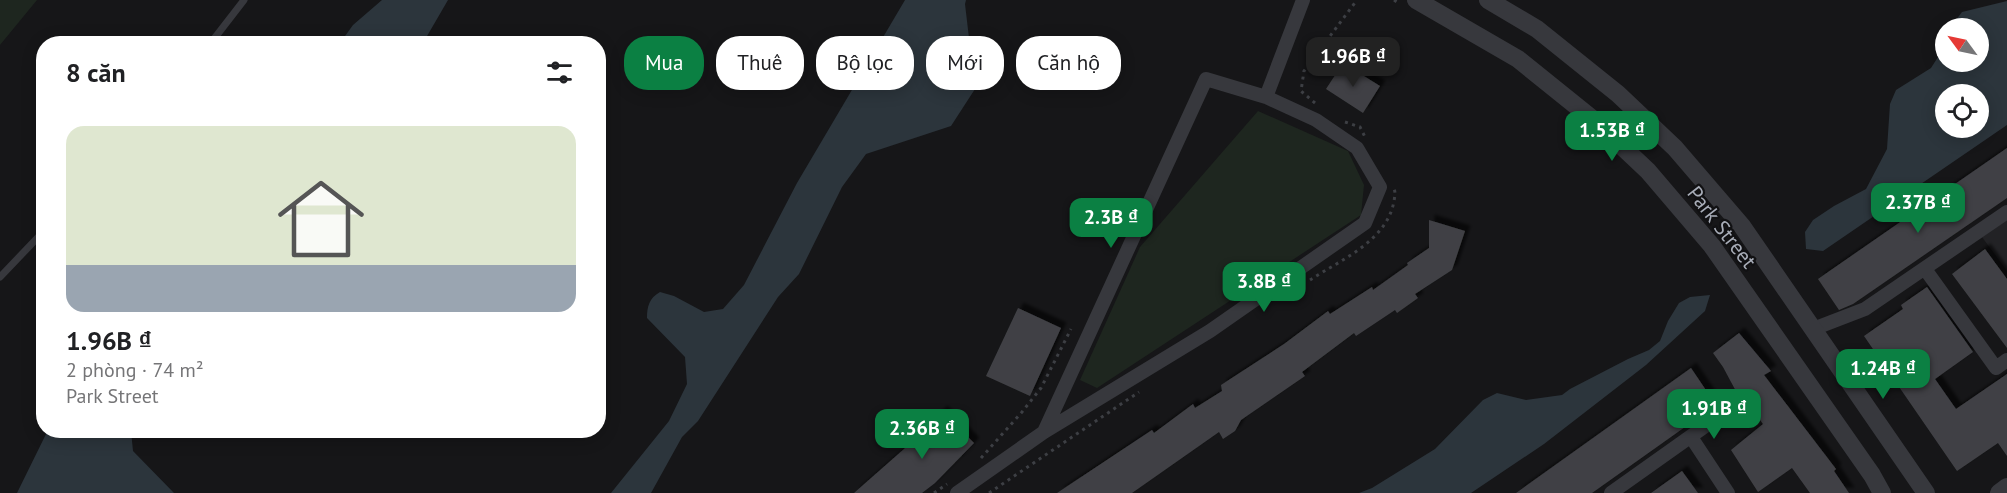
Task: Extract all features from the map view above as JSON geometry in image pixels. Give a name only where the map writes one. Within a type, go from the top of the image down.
[{"type":"street","points":[[1266,97],[1303,0]]},
{"type":"street","name":"Park Street","points":[[1488,0],[1537,29],[1618,94],[1675,147],[1742,226],[1926,493]]},
{"type":"street","name":"Park Street","points":[[1409,3],[1518,59],[1594,121],[1648,171],[1712,246],[1872,475],[1882,493]]},
{"type":"street","points":[[954,487],[1210,331],[1365,223],[1380,187],[1358,148],[1316,120],[1266,97],[1206,79],[1044,432]]},
{"type":"street","points":[[1620,145],[1645,119]]},
{"type":"street","points":[[1813,329],[1865,309],[2007,212]]},
{"type":"street","points":[[1925,268],[1996,368],[2007,360]]},
{"type":"street","points":[[1611,493],[1718,417]]},
{"type":"street","points":[[1691,437],[1728,493]]},
{"type":"street","points":[[1999,493],[2007,487]]},
{"type":"lane","points":[[216,36],[244,0]]},
{"type":"lane","points":[[0,277],[36,239]]},
{"type":"path","points":[[1322,110],[1301,91],[1304,70],[1357,0]]},
{"type":"path","points":[[1394,0],[1409,3]]},
{"type":"path","points":[[1339,120],[1359,127],[1370,145]]},
{"type":"path","points":[[1307,282],[1376,237],[1392,213],[1396,191],[1390,182]]},
{"type":"path","points":[[979,460],[1041,388],[1071,328]]},
{"type":"path","points":[[989,493],[1140,392]]},
{"type":"path","points":[[934,493],[954,487]]},
{"type":"shaded area","points":[[0,0],[37,0],[0,45]]},
{"type":"shaded area","points":[[382,0],[448,0],[427,36],[345,36],[353,25]]},
{"type":"shaded area","points":[[905,0],[966,0],[969,36],[926,36],[926,90],[974,90],[951,126],[866,154],[842,187],[799,274],[778,297],[698,421],[682,437],[651,493],[611,493],[669,421],[687,384],[685,357],[647,318],[651,300],[660,292],[674,296],[704,312],[723,309],[744,285],[797,183],[852,90],[914,90],[914,36],[884,36]]},
{"type":"shaded area","points":[[2007,1],[2007,125],[1989,137],[1989,84],[1935,84],[1935,138],[1988,138],[1823,251],[1806,249],[1805,232],[1813,220],[1866,189],[1887,149],[1890,104],[1896,90],[1931,68],[1935,62],[1935,72],[1989,72],[1989,18],[1958,18],[1962,12]]},
{"type":"shaded area","points":[[1258,111],[1348,151],[1364,185],[1361,215],[1097,388],[1080,380],[1140,247]]},
{"type":"shaded area","points":[[2007,220],[2007,271],[1982,237]]},
{"type":"shaded area","points":[[1710,295],[1705,311],[1646,365],[1544,444],[1471,493],[1359,493],[1372,488],[1435,449],[1483,400],[1497,393],[1526,400],[1562,395],[1649,350],[1660,341],[1679,303],[1690,297]]},
{"type":"shaded area","points":[[44,438],[132,438],[133,451],[174,493],[17,493]]},
{"type":"building","points":[[1343,63],[1380,86],[1363,113],[1326,89]]},
{"type":"building","points":[[2007,148],[2007,198],[1853,304],[1839,310],[1818,279]]},
{"type":"building","points":[[1429,220],[1465,231],[1452,270],[1415,294],[1418,298],[1397,313],[1395,310],[1356,336],[1354,333],[1302,372],[1305,376],[1241,420],[1235,431],[1223,439],[1219,432],[1132,493],[1057,493],[1152,430],[1154,433],[1193,404],[1195,408],[1222,391],[1221,385],[1284,344],[1328,311],[1330,314],[1372,287],[1373,290],[1408,265],[1407,263],[1429,248]]},
{"type":"building","points":[[1985,249],[2007,279],[2007,348],[1952,274]]},
{"type":"building","points":[[1927,287],[1973,352],[1935,379],[1956,409],[2007,374],[2007,456],[1998,443],[1957,471],[1864,336],[1903,309],[1901,305]]},
{"type":"building","points":[[1018,308],[1061,328],[1030,396],[986,376]]},
{"type":"building","points":[[1739,333],[1771,371],[1764,375],[1836,469],[1834,471],[1849,493],[1810,493],[1792,468],[1758,492],[1731,450],[1763,424],[1740,393],[1738,395],[1713,353]]},
{"type":"building","points":[[1691,368],[1716,405],[1592,493],[1516,493]]},
{"type":"building","points":[[942,411],[974,443],[935,483],[922,493],[854,493],[904,449]]},
{"type":"building","points":[[1682,471],[1698,493],[1651,493]]}]
